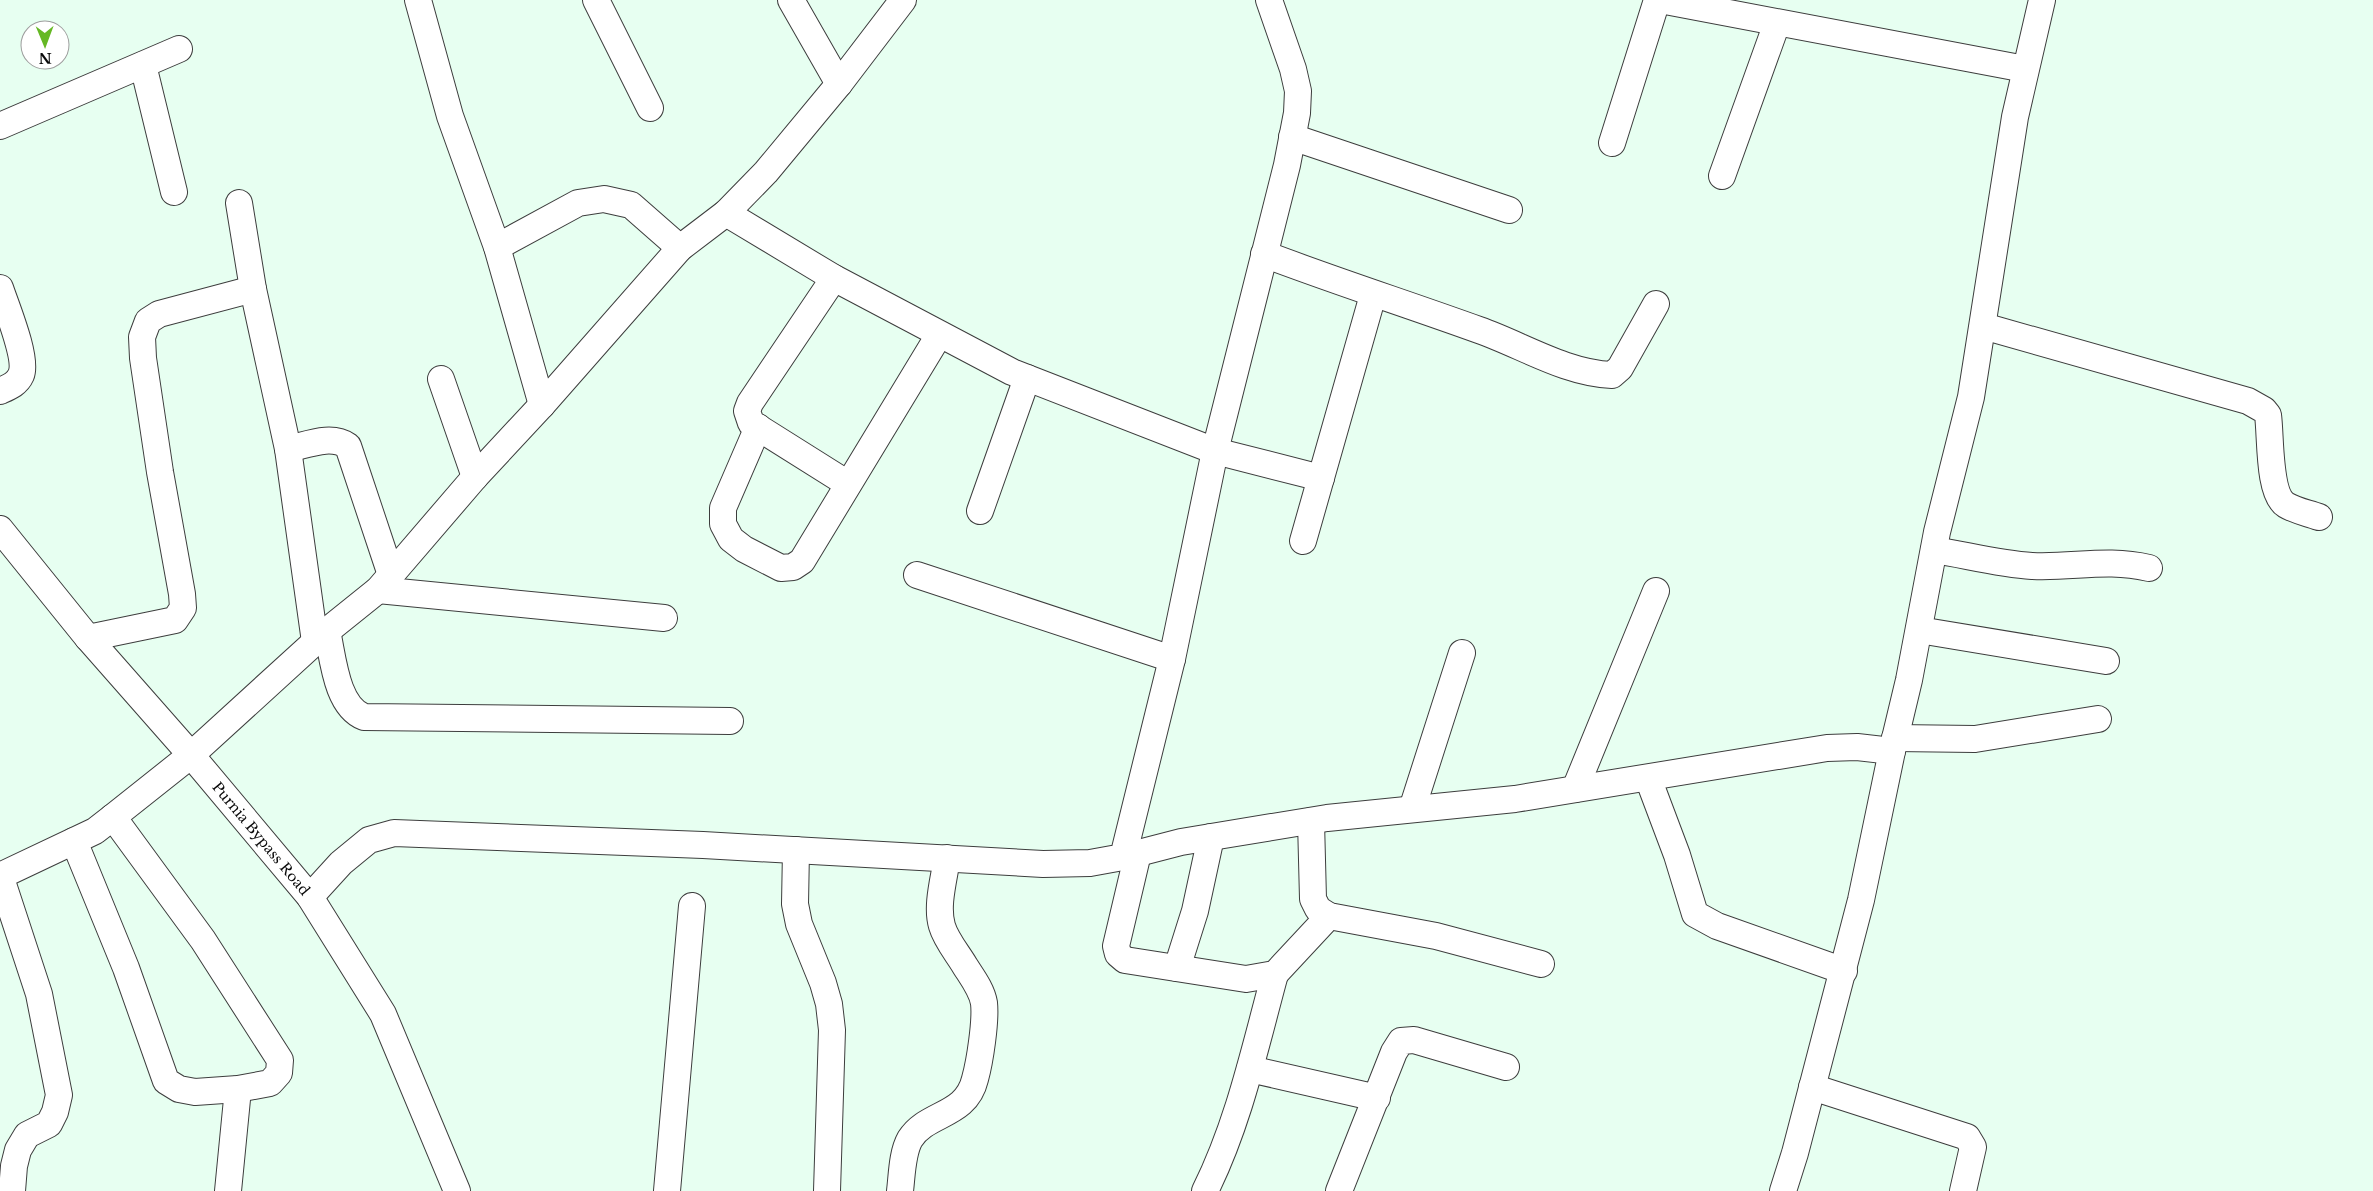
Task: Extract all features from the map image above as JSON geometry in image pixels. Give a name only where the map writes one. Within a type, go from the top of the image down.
[{"type":"street","points":[[418,0],[450,116],[497,247],[542,405]]},
{"type":"street","points":[[596,0],[650,108]]},
{"type":"street","points":[[791,0],[839,84]]},
{"type":"street","points":[[12,1191],[14,1166],[18,1150],[27,1135],[49,1124],[55,1112],[59,1095],[39,994],[0,876],[95,831],[192,755],[321,636],[384,583],[475,477],[542,405],[680,248],[726,213],[766,172],[839,84],[903,0]]},
{"type":"street","points":[[1269,0],[1293,69],[1298,91],[1297,113],[1264,254],[1214,450],[1130,855],[1116,946],[1118,954],[1125,960],[1246,979],[1275,974]]},
{"type":"street","points":[[1612,143],[1659,0],[1745,8],[1777,23],[2025,69]]},
{"type":"street","points":[[1783,1191],[1844,971],[1861,900],[1919,630],[1945,498],[1971,397],[2015,117],[2042,0]]},
{"type":"street","points":[[1722,176],[1777,23]]},
{"type":"street","points":[[0,126],[179,49]]},
{"type":"street","points":[[143,65],[174,192]]},
{"type":"street","points":[[1292,137],[1509,210]]},
{"type":"street","points":[[497,247],[578,203],[604,199],[632,205],[680,248]]},
{"type":"street","points":[[239,203],[253,289],[288,450],[321,636],[346,703],[354,713],[364,717],[730,721]]},
{"type":"street","points":[[726,213],[834,278],[939,335],[1028,378],[1214,450],[1321,478]]},
{"type":"street","points":[[1264,254],[1373,294],[1480,330],[1580,371],[1612,375],[1620,368],[1656,304]]},
{"type":"street","points":[[834,278],[750,403],[748,411],[751,423],[848,484]]},
{"type":"street","points":[[0,288],[22,358],[22,374],[14,385],[0,391]]},
{"type":"street","points":[[88,638],[175,620],[183,608],[143,358],[142,337],[148,320],[158,314],[253,289]]},
{"type":"street","points":[[1303,541],[1373,294]]},
{"type":"street","points":[[1983,326],[2182,382],[2258,406],[2268,415],[2274,478],[2280,498],[2285,504],[2319,517]]},
{"type":"street","points":[[758,427],[723,508],[723,524],[730,539],[744,549],[781,568],[793,568],[802,561],[939,335]]},
{"type":"street","points":[[980,511],[1028,378]]},
{"type":"street","points":[[440,379],[475,477]]},
{"type":"street","points":[[288,450],[329,440],[340,440],[348,446],[384,583]]},
{"type":"street","name":"Purnia Bypass Road","points":[[0,529],[88,638],[192,755],[310,897],[383,1014],[456,1191]]},
{"type":"street","points":[[1934,550],[2031,566],[2114,562],[2149,568]]},
{"type":"street","points":[[917,575],[1172,659]]},
{"type":"street","points":[[384,583],[664,618]]},
{"type":"street","points":[[1575,789],[1656,592]]},
{"type":"street","points":[[1919,630],[2106,661]]},
{"type":"street","points":[[1412,809],[1462,653]]},
{"type":"street","points":[[310,897],[341,863],[370,840],[394,833],[796,850],[1043,864],[1090,863],[1211,837],[1311,821],[1515,799],[1827,748],[1975,740],[2098,720]]},
{"type":"street","points":[[1648,778],[1677,855],[1695,914],[1716,926],[1844,971]]},
{"type":"street","points":[[74,841],[126,968],[166,1081],[179,1089],[195,1092],[238,1089],[270,1083],[279,1073],[280,1060],[203,940],[113,817]]},
{"type":"street","points":[[1311,821],[1313,899],[1318,909],[1328,916],[1436,936],[1541,964]]},
{"type":"street","points":[[1177,968],[1195,911],[1211,837]]},
{"type":"street","points":[[796,850],[795,904],[799,924],[823,983],[829,1004],[832,1030],[827,1191]]},
{"type":"street","points":[[900,1191],[910,1140],[918,1130],[957,1107],[969,1096],[975,1079],[981,1036],[984,1002],[977,984],[943,928],[940,907],[946,858]]},
{"type":"street","points":[[667,1191],[692,906]]},
{"type":"street","points":[[1205,1191],[1221,1160],[1250,1069],[1275,974],[1328,916]]},
{"type":"street","points":[[1339,1191],[1394,1052],[1401,1042],[1414,1040],[1506,1067]]},
{"type":"street","points":[[1250,1069],[1377,1098]]},
{"type":"street","points":[[1812,1087],[1967,1137],[1973,1147],[1963,1191]]},
{"type":"street","points":[[228,1191],[238,1089]]}]
